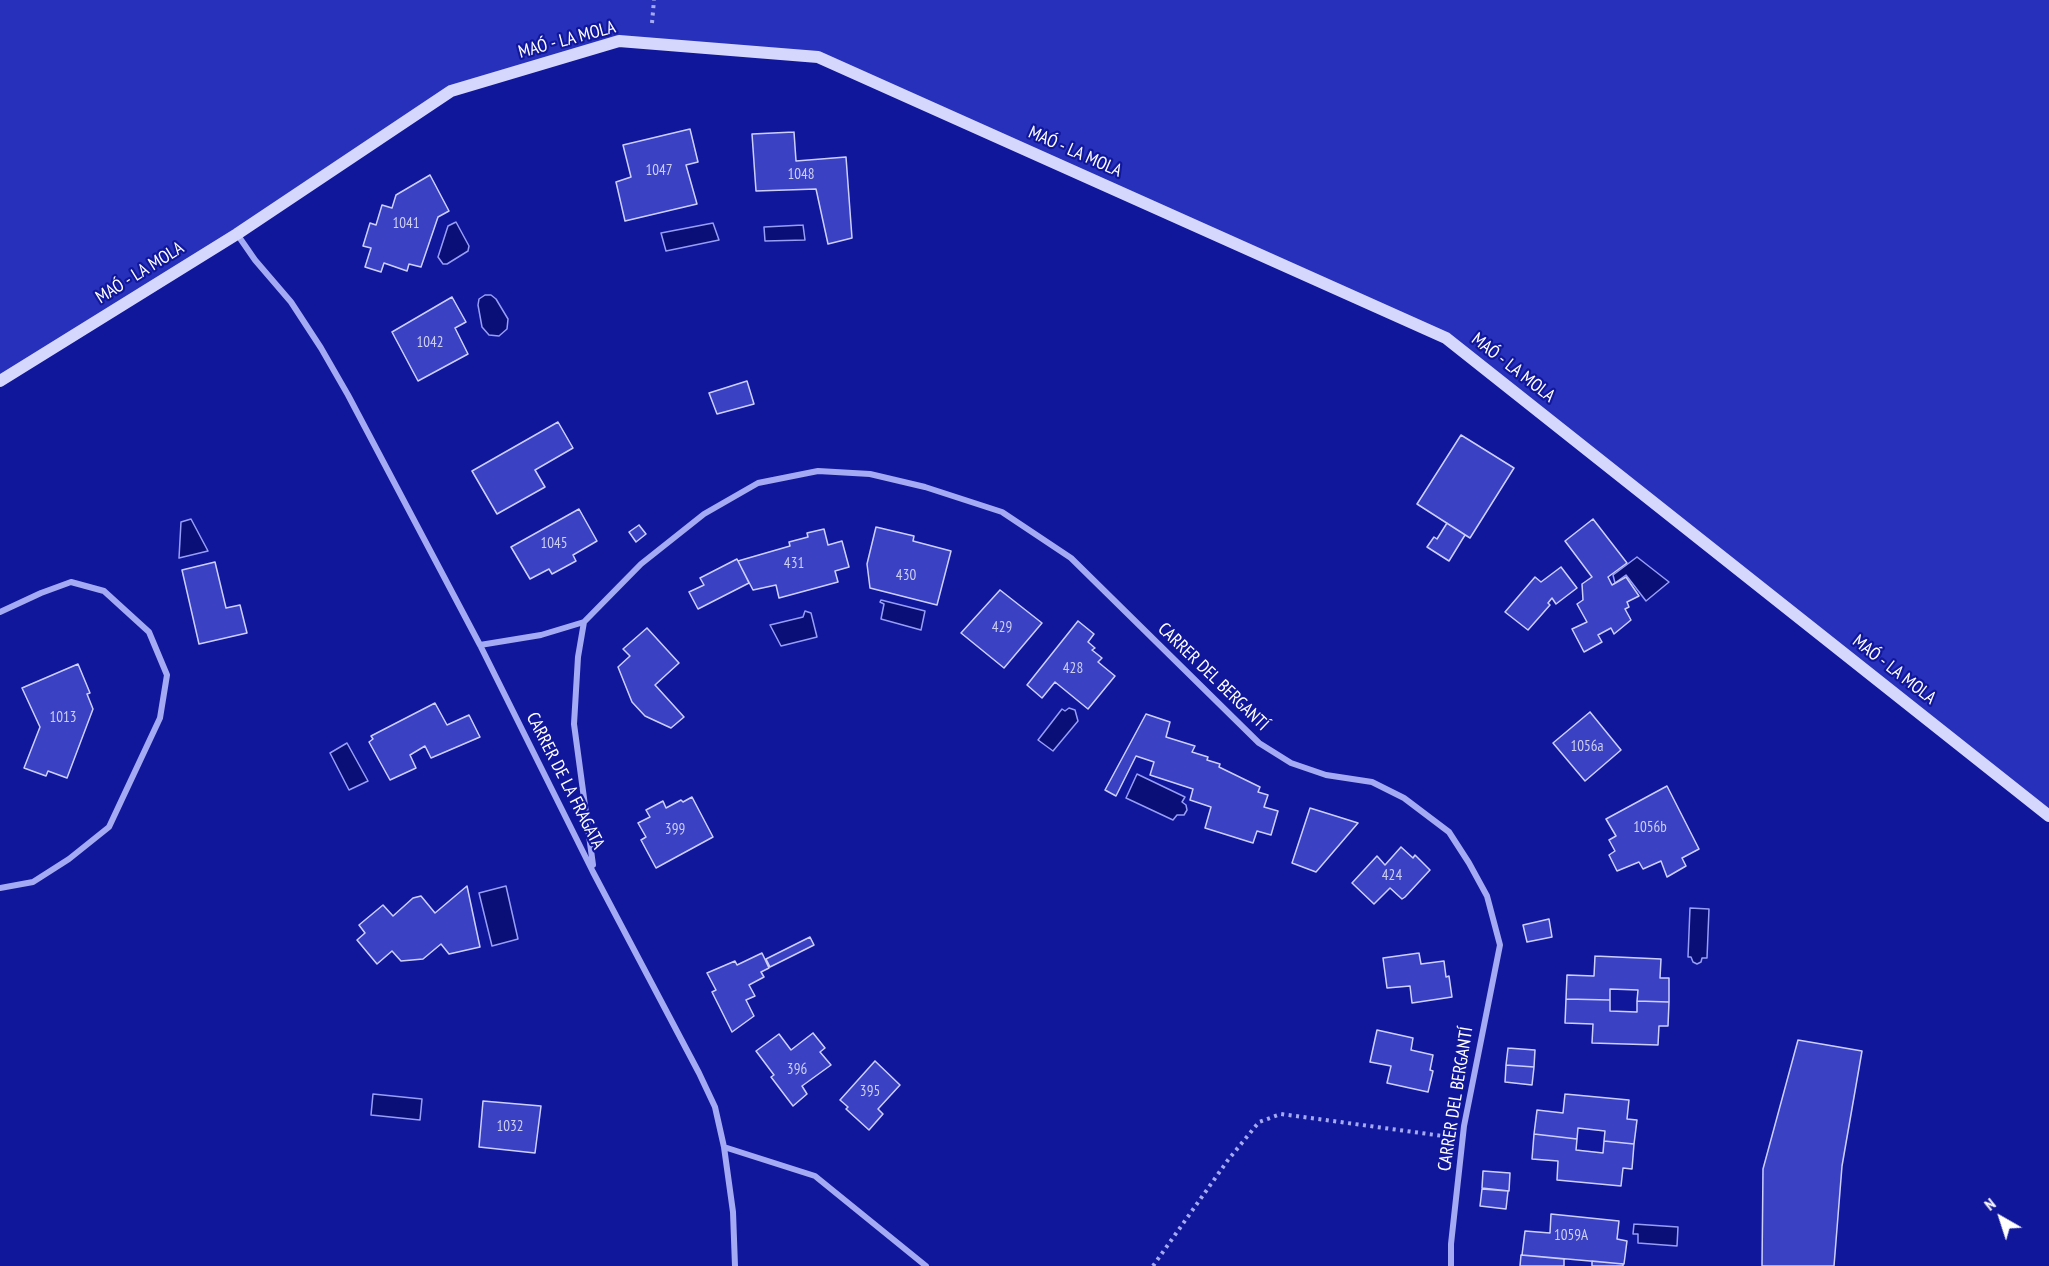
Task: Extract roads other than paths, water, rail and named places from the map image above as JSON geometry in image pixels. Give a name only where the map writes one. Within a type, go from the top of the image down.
[{"type":"street","name":"MAÓ - LA MOLA","points":[[0,381],[237,234],[451,91],[620,41],[818,57],[1446,338],[2049,816]]},
{"type":"street","name":"CARRER DE LA FRAGATA","points":[[237,234],[255,260],[291,302],[321,348],[480,645],[593,872],[715,1107],[724,1147],[733,1212],[735,1266]]},
{"type":"street","name":"CARRER DEL BERGANTÍ","points":[[480,645],[541,635],[584,622],[640,564],[704,514],[758,483],[818,471],[870,474],[925,487],[1002,512],[1071,558],[1259,743],[1291,763],[1326,775],[1372,782],[1404,798],[1449,832],[1469,863],[1487,896],[1500,945],[1463,1139],[1451,1244],[1451,1266]]},
{"type":"street","points":[[0,612],[40,593],[71,582],[104,591],[149,632],[167,675],[159,718],[108,827],[69,859],[33,882],[0,888]]},
{"type":"street","points":[[584,622],[578,657],[574,724],[593,872]]},
{"type":"street","points":[[724,1147],[815,1176],[926,1266]]}]
